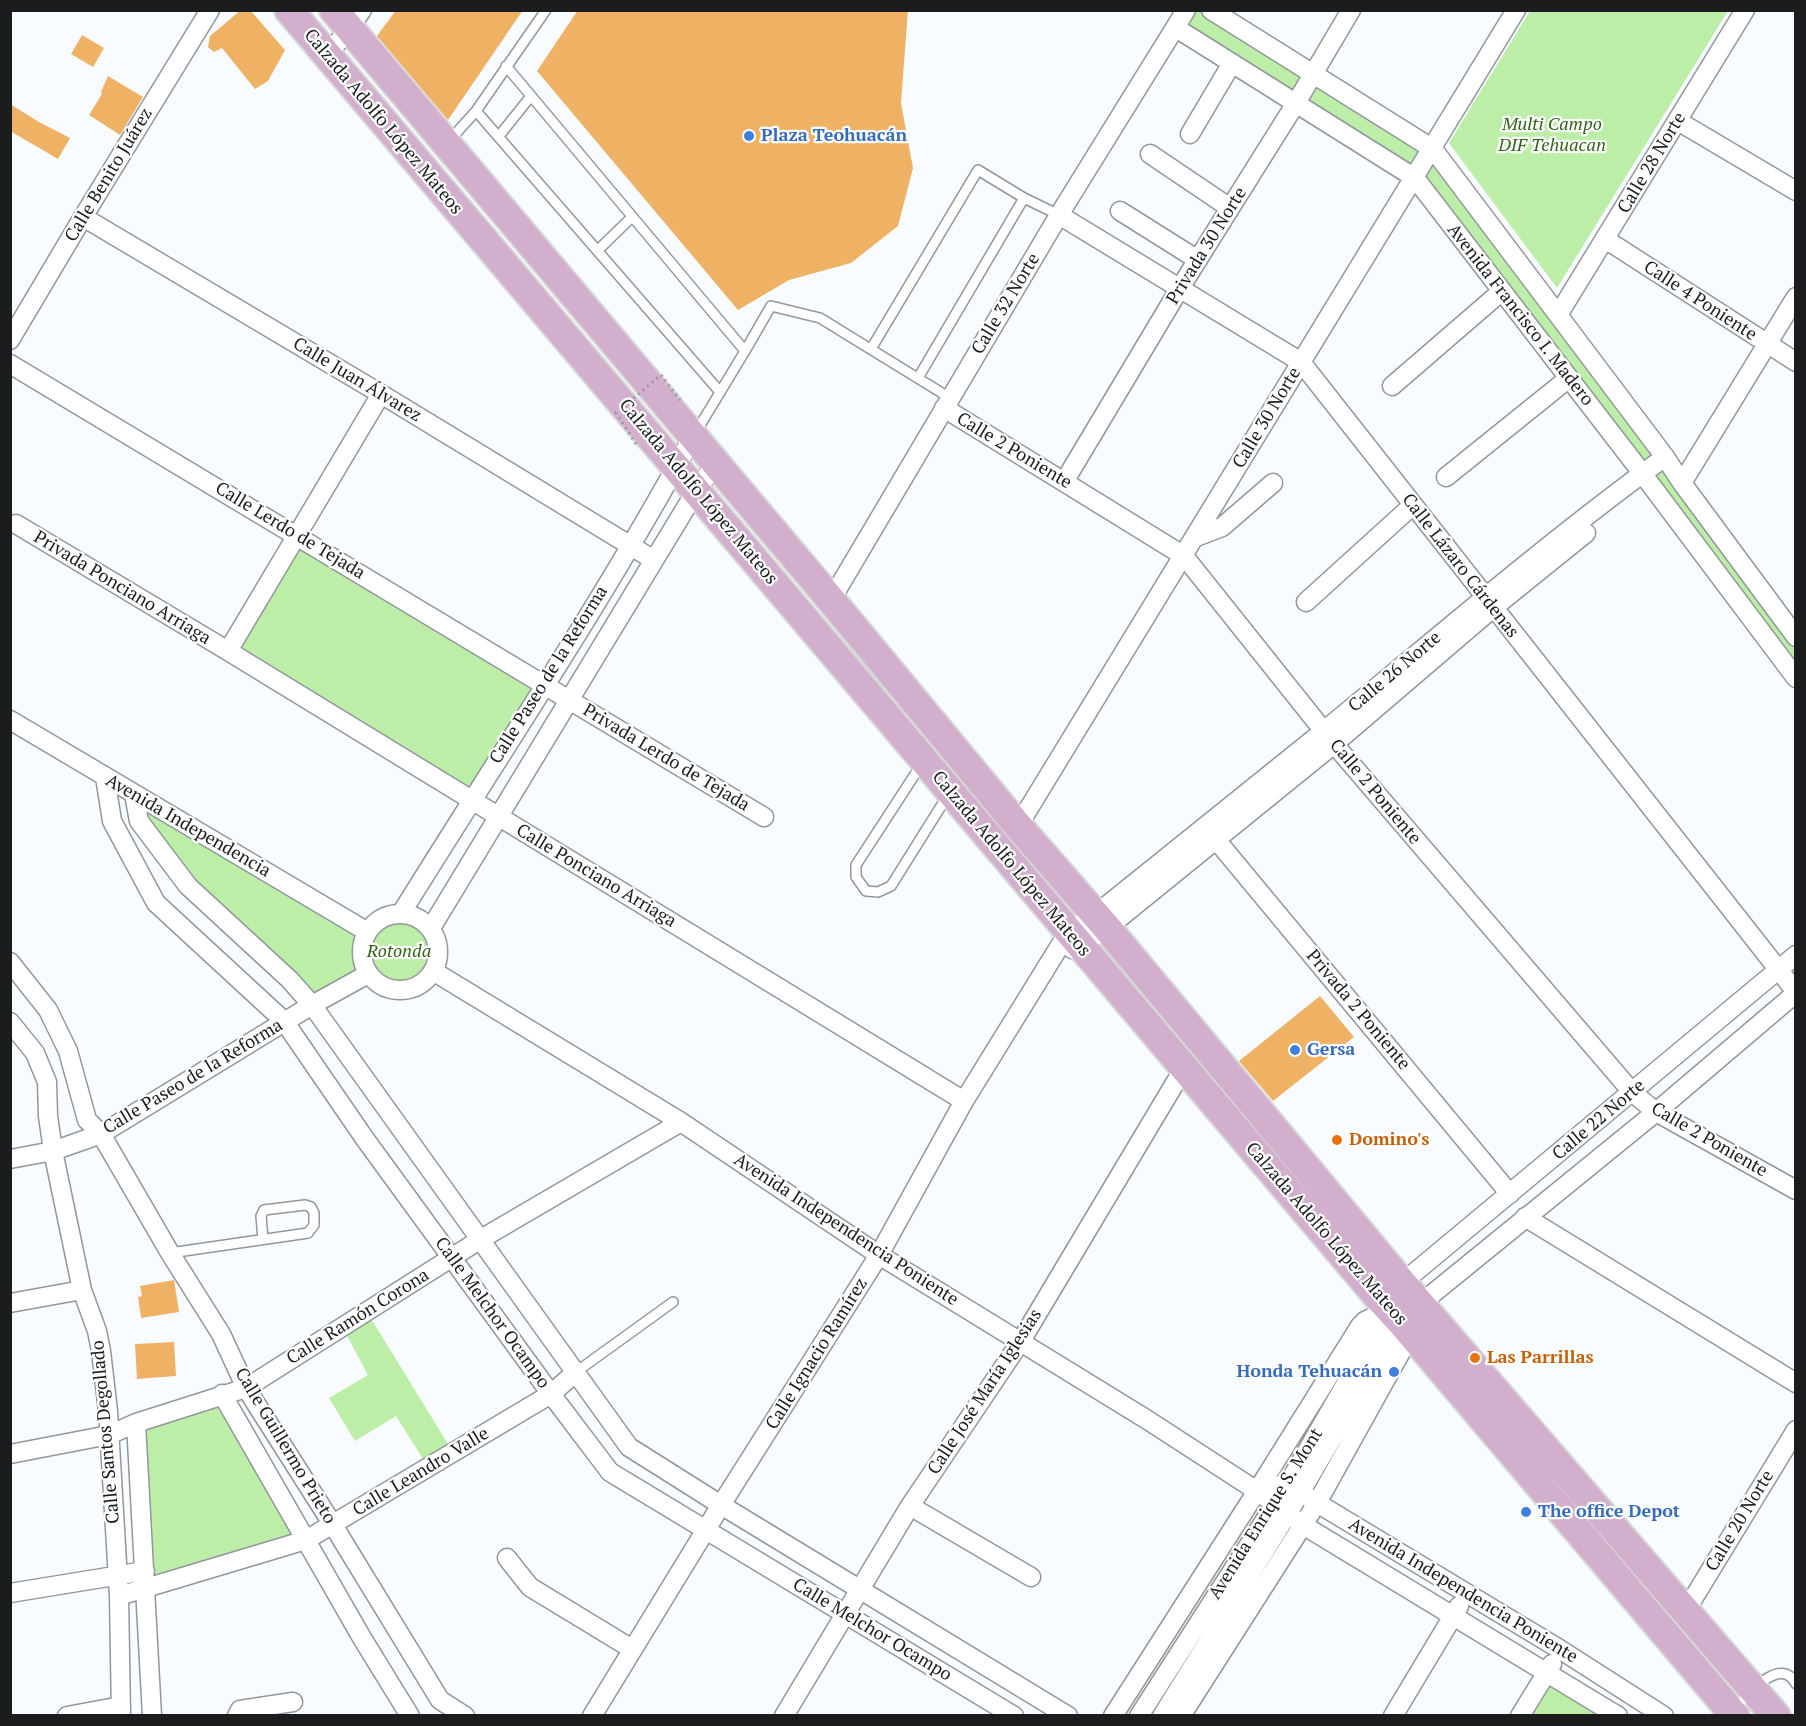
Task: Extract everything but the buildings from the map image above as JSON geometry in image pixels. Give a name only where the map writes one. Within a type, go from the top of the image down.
[{"type":"main road","name":"Calzada Adolfo López Mateos","points":[[289,10],[1184,1068],[1404,1310],[1685,1612],[1776,1716]]},
{"type":"main road","name":"Calzada Adolfo López Mateos","points":[[348,17],[446,144],[1101,922],[1404,1310],[1734,1714]]},
{"type":"street","name":"Calle Benito Juárez","points":[[10,340],[210,10]]},
{"type":"street","name":"Calle 32 Norte","points":[[831,600],[1059,215],[1186,10]]},
{"type":"street","name":"Avenida Francisco I. Madero","points":[[1211,10],[1432,149],[1668,461],[1796,637]]},
{"type":"street","name":"Privada 30 Norte","points":[[1064,482],[1351,10]]},
{"type":"street","name":"Calle 30 Norte","points":[[1018,826],[1516,10]]},
{"type":"street","name":"Calle 28 Norte","points":[[1558,315],[1745,10]]},
{"type":"street","points":[[327,55],[348,17]]},
{"type":"street","name":"Avenida Francisco I. Madero","points":[[1176,28],[1415,178],[1646,477],[1796,678]]},
{"type":"street","points":[[1190,134],[1232,63]]},
{"type":"street","points":[[1678,121],[1796,191]]},
{"type":"street","points":[[1150,154],[1230,208]]},
{"type":"street","points":[[1120,211],[1198,260]]},
{"type":"street","name":"Calle Lázaro Cárdenas","points":[[1059,215],[1301,362],[1796,992]]},
{"type":"street","name":"Calle Juan Álvarez","points":[[83,217],[654,560]]},
{"type":"street","name":"Calle 4 Poniente","points":[[1605,239],[1796,362]]},
{"type":"street","points":[[1392,386],[1502,291]]},
{"type":"street","points":[[1682,483],[1796,297]]},
{"type":"street","name":"Calle Lerdo de Tejada","points":[[10,364],[568,700]]},
{"type":"street","points":[[1446,477],[1569,378]]},
{"type":"street","points":[[228,651],[381,394]]},
{"type":"street","name":"Calle 2 Poniente","points":[[947,403],[1064,482],[1184,556],[1329,738],[1632,1092],[1656,1112],[1796,1190]]},
{"type":"street","name":"Calle Paseo de la Reforma","points":[[402,912],[544,686],[693,436]]},
{"type":"street","name":"Calle 26 Norte","points":[[1075,938],[1101,922],[1329,738],[1489,603],[1668,461]]},
{"type":"street","name":"Calle Paseo de la Reforma","points":[[431,928],[696,490],[716,463]]},
{"type":"street","points":[[1196,537],[1222,527],[1273,483]]},
{"type":"street","points":[[1306,602],[1413,505]]},
{"type":"street","name":"Privada Ponciano Arriaga","points":[[16,524],[228,651]]},
{"type":"street","name":"Calle Ponciano Arriaga","points":[[228,651],[964,1101]]},
{"type":"street","name":"Privada Lerdo de Tejada","points":[[568,700],[764,817]]},
{"type":"street","name":"Avenida Independencia","points":[[10,720],[366,931]]},
{"type":"street","name":"Calle Melchor Ocampo","points":[[105,777],[112,821],[156,903],[284,1021],[365,1139],[610,1472],[1014,1716]]},
{"type":"street","name":"Calle Melchor Ocampo","points":[[134,794],[139,821],[188,886],[290,980],[312,1005],[629,1447],[1068,1716]]},
{"type":"street","name":"Privada 2 Poniente","points":[[1211,833],[1510,1194]]},
{"type":"street","points":[[402,912],[418,917],[431,928],[438,949],[433,971],[420,985],[402,991],[382,987],[368,974],[361,952],[366,931],[381,917],[402,912]]},
{"type":"street","name":"Calle Ignacio Ramírez","points":[[592,1716],[705,1529],[879,1256],[964,1101],[1053,957],[1075,938]]},
{"type":"street","name":"Calle 22 Norte","points":[[1404,1310],[1510,1194],[1796,955]]},
{"type":"street","points":[[10,962],[48,1010],[68,1051],[87,1120],[101,1134]]},
{"type":"street","name":"Avenida Independencia Poniente","points":[[433,971],[681,1122],[879,1256],[1021,1341],[1257,1491],[1303,1525],[1618,1716]]},
{"type":"street","name":"Calle Paseo de la Reforma","points":[[10,1159],[53,1151],[101,1134],[284,1021],[368,974]]},
{"type":"street","name":"Calle 22 Norte","points":[[1404,1310],[1656,1112],[1796,992]]},
{"type":"street","name":"Calle Santos Degollado","points":[[10,1022],[35,1053],[47,1082],[48,1116],[53,1151],[82,1290],[99,1341],[105,1382],[119,1596],[121,1711]]},
{"type":"street","name":"Calle José María Iglesias","points":[[784,1716],[910,1506],[1021,1341],[1184,1068]]},
{"type":"street","name":"Calle Ramón Corona","points":[[10,1454],[109,1435],[136,1423],[246,1388],[481,1239],[681,1122]]},
{"type":"street","name":"Calle Guillermo Prieto","points":[[101,1134],[170,1253],[221,1334],[246,1388],[440,1700],[465,1716]]},
{"type":"street","points":[[1525,1217],[1796,1383]]},
{"type":"street","points":[[10,1304],[82,1290]]},
{"type":"street","points":[[1113,1716],[1360,1326],[1365,1321],[1404,1310]]},
{"type":"street","points":[[1181,1716],[1317,1503],[1404,1310]]},
{"type":"street","name":"Avenida Enrique S. Mont","points":[[1162,1716],[1281,1509],[1404,1310]]},
{"type":"street","name":"Calle Leandro Valle","points":[[119,1596],[145,1580],[306,1540],[551,1394],[576,1372]]},
{"type":"street","name":"Calle Guillermo Prieto","points":[[222,1394],[362,1638],[410,1716]]},
{"type":"street","name":"Calle Santos Degollado","points":[[136,1423],[152,1716]]},
{"type":"street","name":"Calle 20 Norte","points":[[1685,1612],[1796,1430]]},
{"type":"street","points":[[1257,1491],[1294,1488]]},
{"type":"street","name":"Avenida Independencia Poniente","points":[[1294,1488],[1561,1650],[1664,1716]]},
{"type":"street","points":[[910,1506],[1031,1577]]},
{"type":"street","name":"Avenida Enrique S. Mont","points":[[1139,1716],[1281,1509]]},
{"type":"street","points":[[507,1558],[530,1587],[632,1649]]},
{"type":"street","points":[[10,1593],[117,1575],[145,1580]]},
{"type":"street","points":[[1393,1716],[1467,1594]]},
{"type":"street","points":[[1520,1716],[1561,1650]]},
{"type":"street","points":[[237,1716],[240,1710],[293,1702]]},
{"type":"street","points":[[67,1716],[121,1711]]},
{"type":"lane","points":[[446,144],[476,111],[546,10]]},
{"type":"lane","points":[[506,66],[744,351]]},
{"type":"lane","points":[[499,136],[531,96]]},
{"type":"lane","points":[[476,111],[720,392]]},
{"type":"lane","points":[[871,349],[978,170],[1024,198],[1059,215]]},
{"type":"lane","points":[[918,378],[1024,198]]},
{"type":"lane","points":[[598,250],[633,217]]},
{"type":"lane","points":[[693,436],[771,306],[820,318],[918,378],[947,403]]},
{"type":"lane","points":[[924,760],[856,865],[855,877],[866,891],[878,892],[891,886],[951,791]]},
{"type":"lane","points":[[170,1253],[308,1233],[314,1225],[314,1213],[311,1207],[304,1205],[264,1210],[261,1216],[263,1239]]},
{"type":"lane","points":[[576,1372],[673,1302]]},
{"type":"lane","points":[[1734,1714],[1753,1689],[1775,1673],[1784,1673],[1792,1677],[1796,1684]]},
{"type":"path","points":[[636,444],[616,413],[661,375],[680,400]]},
{"type":"green space","points":[[1186,11],[1212,11],[1433,149],[1795,640],[1795,674],[1415,178],[1176,28]]},
{"type":"green space","name":"Multi Campo DIF Tehuacan","points":[[1530,11],[1728,11],[1557,288],[1449,143]]},
{"type":"green space","points":[[298,536],[544,686],[472,799],[228,651]]},
{"type":"green space","points":[[140,802],[363,931],[359,956],[363,974],[311,1004],[160,846]]},
{"type":"green space","name":"Rotonda","points":[[395,915],[412,918],[423,924],[436,951],[424,978],[415,986],[408,988],[381,984],[371,975],[365,962],[363,947],[367,934],[379,922]]},
{"type":"green space","points":[[370,1317],[448,1444],[423,1459],[396,1416],[355,1441],[329,1398],[368,1375],[345,1332]]},
{"type":"green space","points":[[222,1394],[306,1540],[145,1588],[136,1423]]},
{"type":"green space","points":[[1547,1673],[1618,1716],[1520,1716]]},
{"type":"place","name":"Plaza Teohuacán","points":[[749,136]]},
{"type":"place","name":"Gersa","points":[[1295,1050]]},
{"type":"place","name":"Domino's","points":[[1337,1140]]},
{"type":"place","name":"Las Parrillas","points":[[1475,1358]]},
{"type":"place","name":"Honda Tehuacán","points":[[1394,1372]]},
{"type":"place","name":"The office Depot","points":[[1526,1512]]}]
